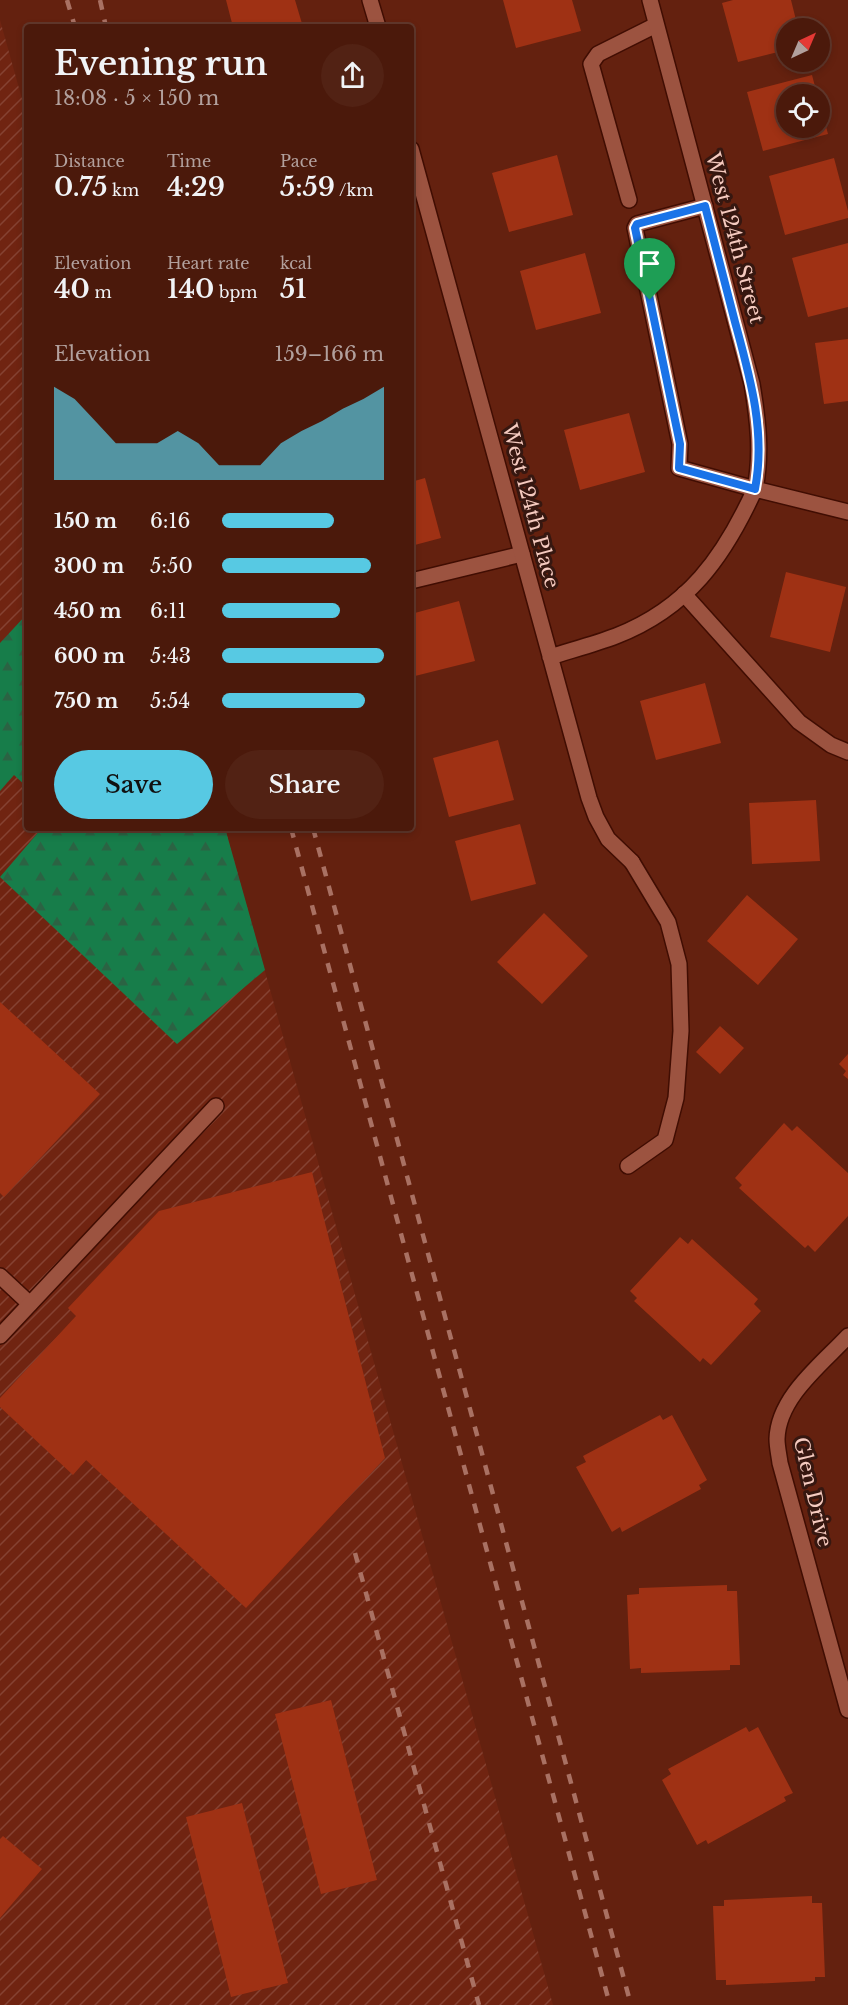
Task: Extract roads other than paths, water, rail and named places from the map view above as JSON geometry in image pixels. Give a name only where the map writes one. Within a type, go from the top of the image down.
[{"type":"street","points":[[370,0],[377,24]]},
{"type":"street","name":"West 124th Street","points":[[550,657],[616,636],[650,620],[677,601],[703,576],[728,544],[755,489],[760,465],[758,423],[752,384],[650,0]]},
{"type":"street","points":[[629,200],[591,64],[598,54],[656,25]]},
{"type":"street","name":"West 124th Place","points":[[414,160],[596,817],[608,839],[632,862],[668,922],[679,963],[681,1030],[676,1098],[665,1140],[628,1166]]},
{"type":"street","points":[[705,206],[637,224],[635,228],[680,444],[679,468],[848,512]]},
{"type":"street","points":[[414,581],[522,554]]},
{"type":"street","points":[[684,594],[799,722],[831,745],[848,752]]},
{"type":"street","points":[[0,1336],[216,1106]]},
{"type":"street","points":[[0,1276],[30,1304]]},
{"type":"street","name":"Glen Drive","points":[[848,1336],[786,1406],[779,1423],[777,1440],[780,1462],[848,1710]]},
{"type":"railway","points":[[67,0],[74,24]]},
{"type":"railway","points":[[100,0],[105,24]]},
{"type":"railway","points":[[292,831],[610,2005]]},
{"type":"railway","points":[[314,831],[631,2005]]},
{"type":"railway","points":[[355,1553],[479,2005]]}]
